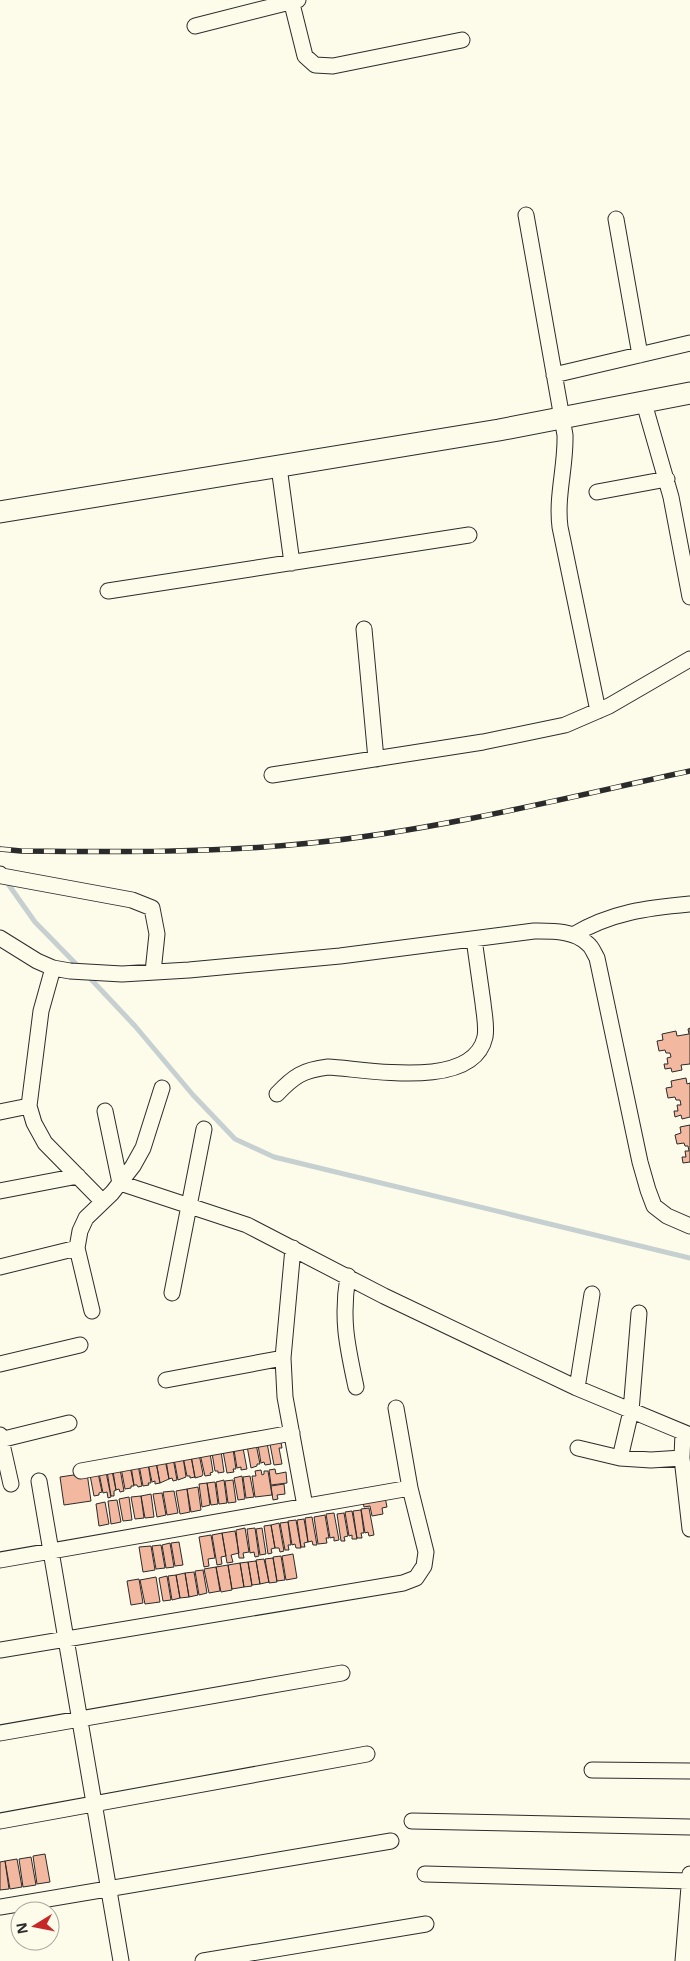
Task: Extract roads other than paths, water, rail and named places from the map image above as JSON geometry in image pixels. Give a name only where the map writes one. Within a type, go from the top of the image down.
[{"type":"street","points":[[195,26],[293,1],[305,56],[315,65],[333,66],[462,40]]},
{"type":"street","points":[[526,215],[562,418],[565,449],[559,498],[559,520],[598,712]]},
{"type":"street","points":[[616,219],[640,355]]},
{"type":"street","points":[[554,375],[690,343]]},
{"type":"street","points":[[0,512],[279,467],[562,418],[690,393]]},
{"type":"street","points":[[644,402],[667,479],[690,597]]},
{"type":"street","points":[[279,467],[292,562]]},
{"type":"street","points":[[597,492],[667,479]]},
{"type":"street","points":[[108,591],[469,535]]},
{"type":"street","points":[[364,629],[376,759]]},
{"type":"street","points":[[272,775],[376,759],[565,725],[598,712],[690,659]]},
{"type":"street","points":[[0,874],[2,876],[132,900],[152,908],[157,934],[153,972]]},
{"type":"street","points":[[573,935],[595,923],[628,912],[690,904]]},
{"type":"street","points":[[0,938],[36,961],[53,968],[70,971],[153,972],[340,956],[534,931],[573,935],[588,943],[597,958],[640,1162],[654,1206],[667,1216],[690,1226]]},
{"type":"street","points":[[277,1094],[296,1076],[314,1069],[328,1067],[413,1074],[431,1073],[462,1065],[472,1058],[482,1044],[486,1028],[474,939]]},
{"type":"street","points":[[53,968],[41,1010],[29,1106],[34,1123],[45,1143],[102,1201]]},
{"type":"street","points":[[92,1311],[77,1248],[80,1231],[86,1218],[102,1201],[112,1194],[133,1166],[142,1148],[162,1088]]},
{"type":"street","points":[[0,1112],[29,1106]]},
{"type":"street","points":[[106,1111],[120,1183]]},
{"type":"street","points":[[172,1293],[204,1129]]},
{"type":"street","points":[[0,1192],[78,1176]]},
{"type":"street","points":[[120,1183],[247,1225],[384,1296],[576,1388],[687,1434],[682,1458],[690,1529]]},
{"type":"street","points":[[0,1267],[77,1248]]},
{"type":"street","points":[[293,1248],[283,1358],[285,1397],[305,1506]]},
{"type":"street","points":[[348,1276],[344,1300],[345,1334],[356,1387]]},
{"type":"street","points":[[576,1388],[592,1294]]},
{"type":"street","points":[[620,1458],[630,1411],[639,1313]]},
{"type":"street","points":[[0,1364],[80,1346]]},
{"type":"street","points":[[166,1380],[283,1358]]},
{"type":"street","points":[[0,1650],[403,1584],[416,1578],[424,1566],[426,1552],[410,1488],[396,1408]]},
{"type":"street","points":[[11,1484],[0,1438],[69,1423]]},
{"type":"street","points":[[81,1471],[292,1433]]},
{"type":"street","points":[[578,1448],[620,1458],[651,1460],[682,1458]]},
{"type":"street","points":[[39,1481],[121,1961]]},
{"type":"street","points":[[0,1560],[410,1488]]},
{"type":"street","points":[[0,1732],[342,1673]]},
{"type":"street","points":[[0,1821],[367,1754]]},
{"type":"street","points":[[592,1770],[690,1772]]},
{"type":"street","points":[[412,1820],[690,1827]]},
{"type":"street","points":[[0,1907],[391,1840]]},
{"type":"street","points":[[425,1874],[689,1881]]},
{"type":"street","points":[[683,1961],[690,1874]]},
{"type":"street","points":[[203,1961],[426,1924]]},
{"type":"waterway","points":[[6,881],[35,922],[79,967]]},
{"type":"waterway","points":[[87,975],[135,1026],[193,1095],[235,1139],[274,1157],[690,1258]]},
{"type":"railway","points":[[0,849],[94,852],[166,851],[239,849],[311,843],[454,822],[690,771]]}]
